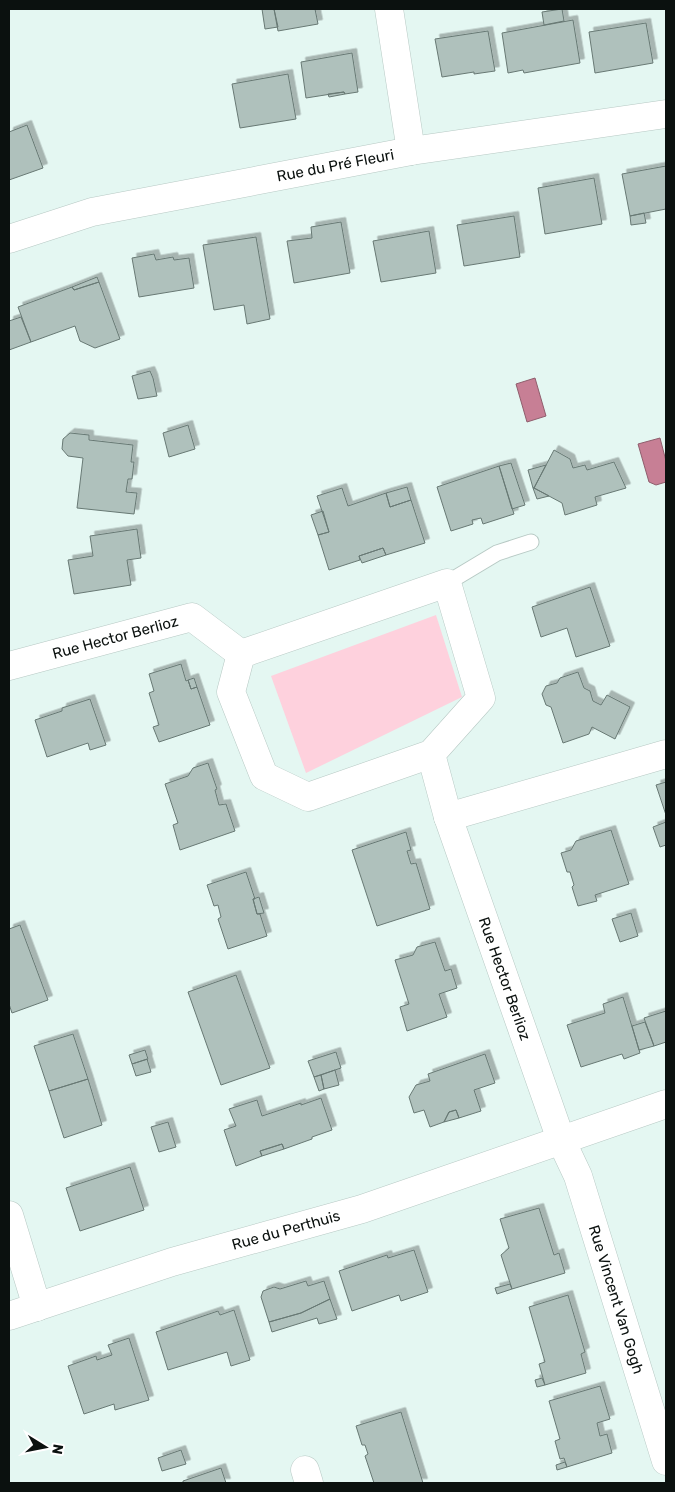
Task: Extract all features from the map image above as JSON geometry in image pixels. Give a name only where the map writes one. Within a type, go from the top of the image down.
[{"type":"street","points":[[389,9],[411,151]]},
{"type":"street","name":"Rue du Pré Fleuri","points":[[9,239],[92,212],[411,151],[666,114]]},
{"type":"street","points":[[448,583],[481,698],[431,754],[308,797],[264,776],[231,692],[241,654],[448,583]]},
{"type":"street","name":"Rue Hector Berlioz","points":[[9,666],[192,617],[241,654]]},
{"type":"street","name":"Rue Hector Berlioz","points":[[431,754],[448,817],[561,1140]]},
{"type":"street","points":[[448,817],[666,754]]},
{"type":"street","name":"Rue du Perthuis","points":[[9,1316],[172,1262],[362,1209],[666,1104]]},
{"type":"street","name":"Rue Vincent Van Gogh","points":[[561,1140],[578,1176],[666,1461]]},
{"type":"street","points":[[9,1214],[37,1307]]},
{"type":"lane","points":[[448,583],[497,553],[531,542]]},
{"type":"shaded area","points":[[535,378],[546,416],[527,422],[516,384]]},
{"type":"shaded area","points":[[660,438],[666,461],[666,482],[656,485],[649,482],[638,444]]},
{"type":"shaded area","points":[[436,615],[462,697],[306,773],[271,676]]},
{"type":"building","points":[[262,9],[274,9],[278,27],[265,29]]},
{"type":"building","points":[[274,9],[315,9],[318,24],[278,31]]},
{"type":"building","points":[[562,9],[564,21],[544,25],[542,12]]},
{"type":"building","points":[[573,20],[580,63],[524,73],[523,70],[508,73],[502,33]]},
{"type":"building","points":[[646,23],[653,63],[595,73],[589,32]]},
{"type":"building","points":[[488,31],[495,71],[442,77],[435,39]]},
{"type":"building","points":[[352,53],[358,92],[345,94],[344,92],[306,98],[301,62]]},
{"type":"building","points":[[288,74],[296,119],[240,128],[232,84]]},
{"type":"building","points":[[344,92],[345,94],[329,97],[328,94]]},
{"type":"building","points":[[27,125],[43,168],[9,180],[9,132]]},
{"type":"building","points":[[666,166],[666,209],[630,216],[622,174]]},
{"type":"building","points":[[594,178],[602,224],[545,234],[538,188]]},
{"type":"building","points":[[644,213],[646,223],[631,225],[630,216]]},
{"type":"building","points":[[514,216],[520,257],[464,266],[457,225]]},
{"type":"building","points":[[341,222],[350,273],[294,283],[287,241],[312,238],[311,227]]},
{"type":"building","points":[[429,231],[436,273],[381,282],[373,241]]},
{"type":"building","points":[[256,237],[270,319],[247,324],[244,305],[214,310],[203,245]]},
{"type":"building","points":[[154,254],[156,260],[173,257],[174,260],[189,258],[194,288],[139,297],[132,258]]},
{"type":"building","points":[[97,277],[99,282],[74,290],[72,287]]},
{"type":"building","points":[[99,282],[120,339],[95,348],[80,341],[75,326],[31,342],[18,307],[72,287],[74,290]]},
{"type":"building","points":[[21,317],[31,342],[9,350],[9,321]]},
{"type":"building","points":[[150,371],[157,396],[138,399],[132,376]]},
{"type":"building","points":[[188,425],[195,449],[169,457],[163,433]]},
{"type":"building","points":[[70,433],[89,435],[89,440],[133,445],[132,479],[128,479],[126,492],[137,493],[134,514],[77,508],[83,458],[68,456],[62,449],[63,439]]},
{"type":"building","points":[[554,450],[570,459],[573,468],[585,465],[587,470],[614,462],[626,488],[595,497],[597,505],[565,515],[562,503],[534,488]]},
{"type":"building","points":[[511,463],[525,505],[512,509],[499,466]]},
{"type":"building","points":[[546,465],[534,488],[533,488],[528,470]]},
{"type":"building","points":[[499,466],[514,514],[483,524],[481,518],[472,520],[473,524],[451,531],[437,487]]},
{"type":"building","points":[[407,487],[411,500],[390,507],[386,493]]},
{"type":"building","points":[[342,488],[348,506],[386,493],[390,507],[411,500],[425,543],[386,555],[383,548],[359,556],[360,560],[329,570],[318,535],[329,532],[317,496]]},
{"type":"building","points":[[534,488],[549,496],[537,499]]},
{"type":"building","points":[[323,511],[329,532],[318,535],[311,515]]},
{"type":"building","points":[[137,529],[141,558],[127,560],[131,585],[74,594],[68,560],[93,556],[90,536]]},
{"type":"building","points":[[383,548],[386,555],[362,563],[359,556]]},
{"type":"building","points":[[590,587],[610,646],[576,657],[567,628],[541,637],[532,607]]},
{"type":"building","points":[[181,664],[186,681],[188,680],[191,689],[197,687],[210,725],[159,742],[153,727],[159,725],[149,693],[154,691],[149,674]]},
{"type":"building","points":[[578,672],[584,688],[590,691],[593,701],[601,705],[607,695],[630,707],[615,739],[592,727],[589,734],[563,743],[551,707],[546,705],[542,694],[546,686],[557,683],[560,678]]},
{"type":"building","points":[[194,678],[197,687],[191,689],[188,680]]},
{"type":"building","points":[[90,699],[106,745],[90,750],[88,743],[47,757],[35,720],[62,711],[62,708]]},
{"type":"building","points":[[208,763],[217,789],[215,790],[219,805],[226,804],[235,831],[180,850],[173,825],[178,823],[165,784],[188,776],[193,768]]},
{"type":"building","points":[[666,782],[666,815],[656,785]]},
{"type":"building","points":[[666,822],[666,845],[660,847],[653,827]]},
{"type":"building","points":[[611,830],[629,884],[595,895],[597,901],[578,906],[570,872],[567,872],[561,853],[571,850],[576,841]]},
{"type":"building","points":[[406,832],[411,850],[407,851],[411,864],[416,863],[430,909],[377,926],[352,850]]},
{"type":"building","points":[[246,872],[255,899],[253,899],[257,914],[260,914],[267,936],[228,949],[218,919],[221,917],[218,905],[214,906],[207,885]]},
{"type":"building","points":[[259,897],[264,913],[257,914],[253,899]]},
{"type":"building","points":[[631,913],[638,936],[620,942],[612,919]]},
{"type":"building","points":[[20,925],[48,1000],[12,1013],[9,1004],[9,929]]},
{"type":"building","points":[[435,942],[445,971],[451,969],[457,988],[439,994],[447,1017],[407,1031],[400,1007],[409,1004],[395,960],[413,955],[417,947]]},
{"type":"building","points":[[236,975],[270,1068],[221,1085],[188,992]]},
{"type":"building","points":[[623,997],[640,1053],[624,1059],[622,1054],[581,1067],[567,1025],[605,1013],[603,1004]]},
{"type":"building","points":[[666,1011],[666,1042],[654,1046],[644,1018]]},
{"type":"building","points":[[645,1022],[654,1046],[639,1050],[632,1026]]},
{"type":"building","points":[[73,1034],[88,1079],[49,1091],[34,1046]]},
{"type":"building","points":[[145,1050],[148,1059],[132,1064],[129,1055]]},
{"type":"building","points":[[336,1052],[341,1068],[314,1077],[308,1061]]},
{"type":"building","points":[[485,1054],[495,1083],[474,1090],[481,1111],[459,1118],[456,1110],[449,1112],[444,1122],[430,1127],[424,1110],[414,1113],[409,1097],[416,1085],[430,1081],[428,1074]]},
{"type":"building","points":[[147,1059],[151,1072],[136,1076],[132,1064]]},
{"type":"building","points":[[335,1070],[339,1085],[324,1089],[321,1075]]},
{"type":"building","points":[[321,1075],[324,1089],[319,1091],[314,1077]]},
{"type":"building","points":[[88,1079],[102,1125],[64,1138],[49,1091]]},
{"type":"building","points":[[321,1098],[332,1130],[284,1149],[282,1144],[260,1151],[262,1156],[236,1166],[224,1130],[236,1126],[229,1109],[257,1100],[262,1116]]},
{"type":"building","points":[[456,1110],[459,1118],[444,1122],[449,1112]]},
{"type":"building","points":[[168,1122],[176,1147],[159,1152],[151,1127]]},
{"type":"building","points":[[282,1144],[284,1149],[262,1156],[260,1151]]},
{"type":"building","points":[[130,1167],[144,1210],[80,1231],[66,1188]]},
{"type":"building","points":[[539,1208],[554,1255],[559,1253],[565,1273],[512,1289],[501,1255],[509,1248],[500,1219]]},
{"type":"building","points":[[414,1250],[428,1292],[401,1301],[399,1295],[352,1311],[339,1271],[387,1255],[388,1258]]},
{"type":"building","points":[[306,1281],[308,1286],[324,1281],[330,1299],[301,1313],[269,1322],[261,1297],[263,1291],[274,1287],[280,1289]]},
{"type":"building","points":[[510,1284],[512,1289],[497,1294],[495,1288]]},
{"type":"building","points":[[568,1295],[585,1352],[581,1354],[586,1373],[545,1385],[539,1364],[545,1362],[529,1307]]},
{"type":"building","points":[[330,1299],[337,1319],[319,1324],[317,1318],[272,1332],[269,1322],[301,1313]]},
{"type":"building","points":[[234,1310],[250,1360],[231,1366],[227,1352],[168,1370],[156,1332],[218,1311],[220,1315]]},
{"type":"building","points":[[129,1338],[149,1400],[115,1410],[114,1404],[84,1414],[68,1366],[96,1356],[97,1360],[112,1355],[108,1345]]},
{"type":"building","points":[[542,1378],[545,1385],[537,1387],[535,1380]]},
{"type":"building","points":[[600,1386],[610,1419],[597,1423],[600,1436],[607,1434],[612,1453],[567,1467],[564,1458],[560,1459],[555,1441],[560,1439],[549,1401]]},
{"type":"building","points":[[401,1412],[423,1483],[374,1483],[365,1456],[368,1454],[365,1445],[362,1445],[356,1426]]},
{"type":"building","points":[[181,1450],[186,1464],[162,1471],[158,1458]]},
{"type":"building","points":[[565,1462],[567,1467],[557,1470],[556,1465]]},
{"type":"building","points":[[221,1468],[226,1483],[183,1483],[183,1481]]}]
